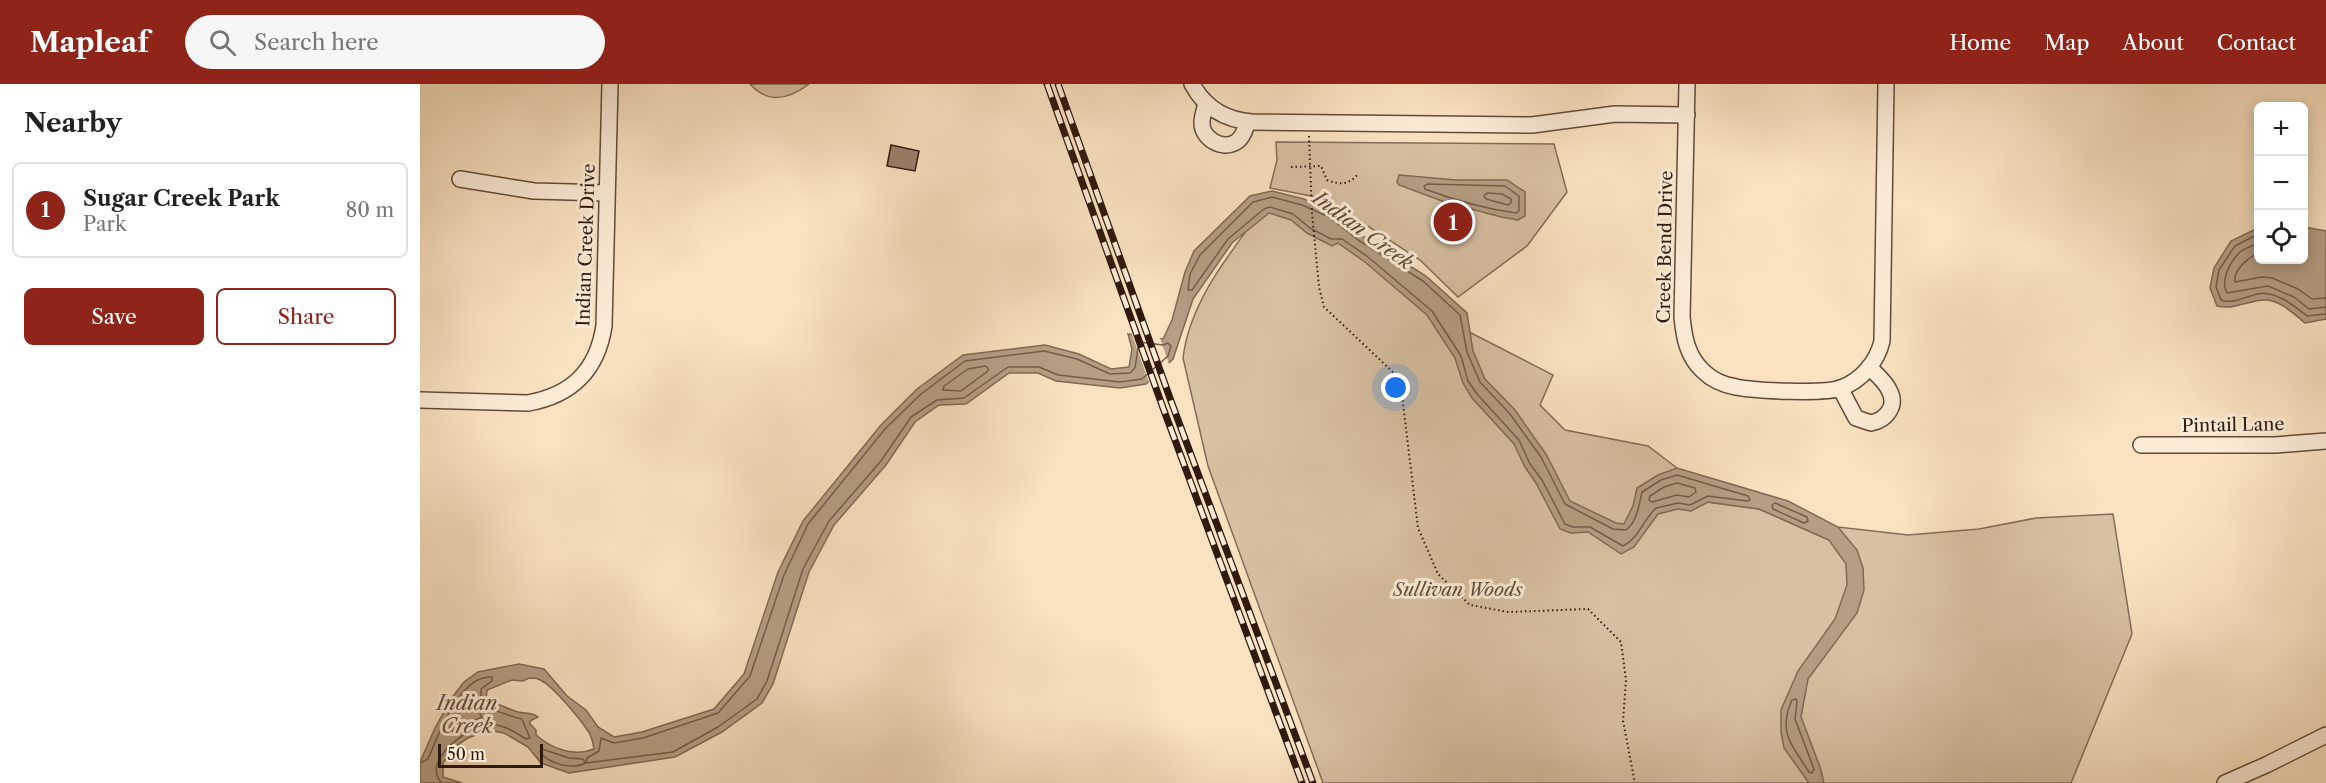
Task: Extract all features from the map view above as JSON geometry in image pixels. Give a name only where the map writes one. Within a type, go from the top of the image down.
[{"type":"street","name":"Indian Creek Drive","points":[[420,400],[528,403],[563,392],[579,380],[593,362],[602,342],[604,326],[610,84]]},
{"type":"street","points":[[1192,84],[1206,103],[1223,115],[1234,120],[1248,122],[1532,125],[1615,114],[1687,115]]},
{"type":"street","name":"Creek Bend Drive","points":[[1687,84],[1682,317],[1685,343],[1702,371],[1714,380],[1736,387],[1825,392],[1856,380],[1869,367],[1878,353],[1883,334],[1886,84]]},
{"type":"street","points":[[1206,103],[1202,120],[1203,129],[1206,135],[1215,142],[1226,145],[1236,142],[1243,135],[1248,122]]},
{"type":"street","points":[[459,179],[534,191],[607,193]]},
{"type":"street","points":[[1840,388],[1856,418],[1871,423],[1885,417],[1892,398],[1887,386],[1869,367]]},
{"type":"street","name":"Pintail Lane","points":[[2141,445],[2275,445],[2326,441]]},
{"type":"street","points":[[2224,783],[2326,735]]},
{"type":"path","points":[[1309,142],[1310,183],[1319,287],[1324,307],[1395,374],[1402,396],[1418,528],[1438,574],[1470,605],[1508,612],[1588,609],[1621,642],[1626,680],[1623,721],[1635,783]]},
{"type":"path","points":[[1291,167],[1321,166],[1328,180],[1336,184],[1349,182],[1358,174]]},
{"type":"green space","points":[[750,84],[809,84],[793,94],[778,98],[764,95]]},
{"type":"green space","points":[[1276,142],[1554,144],[1567,192],[1527,246],[1458,297],[1420,260],[1326,199],[1270,188],[1277,160]]},
{"type":"green space","name":"Sullivan Woods","points":[[1267,203],[1294,203],[1438,316],[1553,375],[1540,405],[1565,430],[1648,446],[1677,468],[1676,498],[1759,509],[1829,540],[1838,527],[1908,535],[1979,529],[2036,518],[2113,514],[2132,634],[2071,783],[1323,783],[1208,466],[1183,358],[1187,336],[1204,295],[1227,257]]},
{"type":"water","points":[[1399,175],[1456,180],[1507,180],[1525,192],[1525,216],[1518,220],[1501,217],[1442,201],[1399,185],[1397,182]]},
{"type":"water","name":"Indian Creek","points":[[1272,191],[1304,199],[1332,212],[1361,235],[1426,276],[1467,313],[1473,351],[1485,379],[1515,410],[1546,454],[1570,501],[1616,523],[1624,524],[1633,506],[1637,488],[1658,475],[1677,468],[1788,501],[1838,527],[1857,550],[1863,568],[1864,590],[1857,613],[1808,679],[1801,717],[1824,783],[1809,783],[1784,748],[1781,710],[1798,671],[1835,619],[1847,585],[1846,564],[1829,540],[1759,509],[1708,502],[1691,511],[1678,509],[1658,514],[1634,547],[1621,554],[1588,532],[1571,533],[1560,529],[1514,444],[1472,398],[1463,383],[1455,358],[1427,315],[1365,262],[1338,243],[1332,246],[1307,233],[1291,220],[1269,213],[1232,243],[1193,299],[1173,359],[1146,384],[1120,388],[1056,381],[1038,373],[1009,373],[966,404],[939,405],[915,422],[886,465],[834,525],[809,572],[773,684],[762,703],[722,732],[675,757],[569,773],[541,763],[528,747],[504,733],[488,730],[468,738],[455,747],[443,763],[443,777],[462,783],[420,783],[420,762],[435,728],[451,699],[464,682],[478,672],[519,664],[544,669],[567,696],[586,710],[598,727],[614,737],[642,732],[714,709],[744,674],[778,572],[803,521],[881,425],[917,389],[963,355],[1045,345],[1079,354],[1111,369],[1129,367],[1132,349],[1128,334],[1163,339],[1172,320],[1185,272],[1194,251],[1250,196]],"holes":[[[529,678],[544,682],[565,702],[589,733],[594,749],[571,752],[556,748],[536,735],[536,730],[530,721],[538,717],[486,700],[487,690],[512,680],[523,681]]]},
{"type":"water","points":[[2308,228],[2326,231],[2326,319],[2305,323],[2286,308],[2270,300],[2229,307],[2217,306],[2210,288],[2214,268],[2231,241],[2254,230],[2254,264],[2308,264]]},
{"type":"pier","points":[[1131,332],[1159,335],[1170,367],[1150,385]]},
{"type":"building","points":[[891,145],[919,151],[915,171],[887,166]]},
{"type":"railway","points":[[1047,84],[1162,405],[1302,783]]},
{"type":"railway","points":[[1058,84],[1171,401],[1313,783]]},
{"type":"place","name":"Sugar Creek Park","points":[[1453,222]]}]
